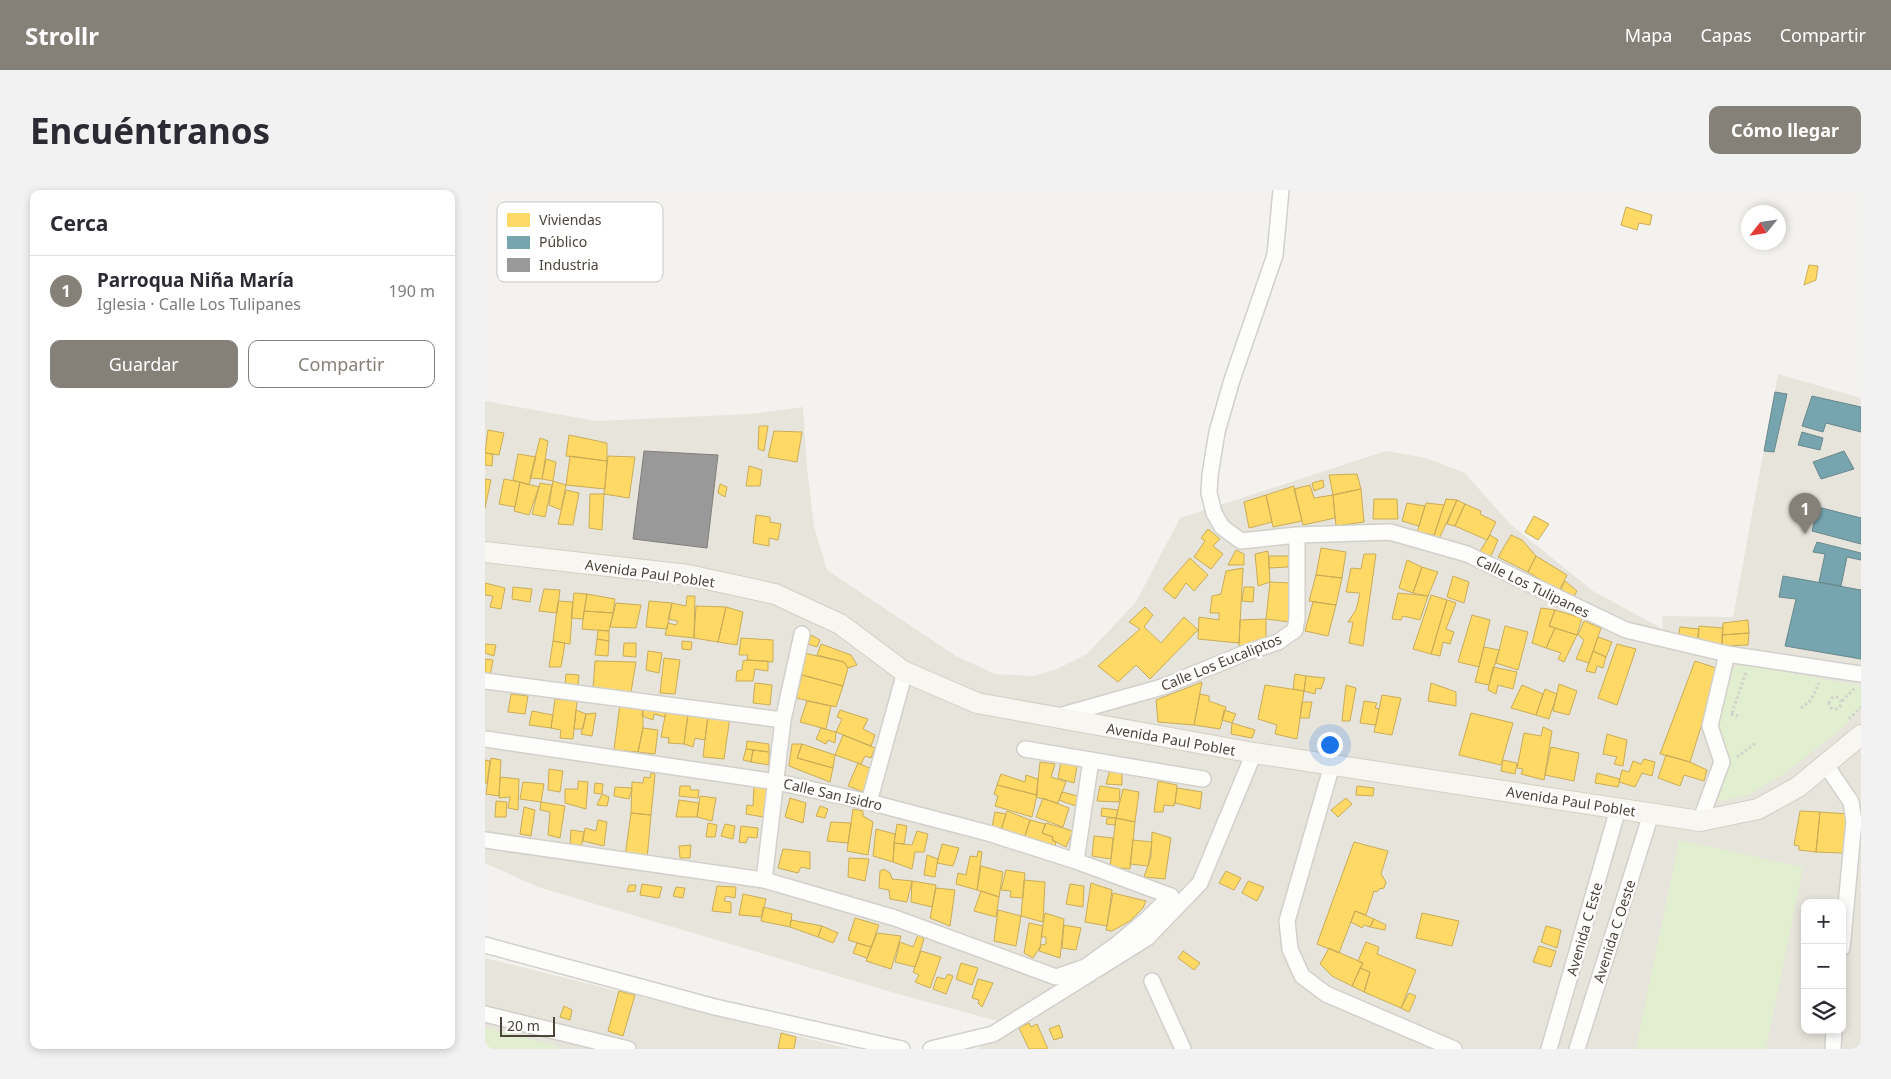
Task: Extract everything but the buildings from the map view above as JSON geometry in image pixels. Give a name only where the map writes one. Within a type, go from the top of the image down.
[{"type":"main road","name":"Avenida Paul Poblet","points":[[485,552],[688,575],[775,594],[840,624],[903,671],[977,703],[1254,753],[1700,821],[1758,809],[1798,787],[1861,735]]},
{"type":"street","name":"Calle Los Tulipanes","points":[[1281,190],[1275,255],[1232,380],[1217,432],[1209,493],[1214,513],[1222,527],[1241,541],[1297,534],[1390,532],[1399,534],[1467,554],[1626,630],[1727,654],[1750,657],[1858,680]]},
{"type":"street","name":"Calle Los Eucaliptos","points":[[1053,718],[1162,687],[1245,653],[1278,642],[1295,630],[1297,618],[1297,534]]},
{"type":"street","points":[[485,840],[764,880],[783,720],[801,634]]},
{"type":"street","points":[[1700,821],[1722,762],[1710,726],[1727,654]]},
{"type":"street","points":[[869,802],[903,679],[903,671]]},
{"type":"street","points":[[485,681],[783,720]]},
{"type":"street","name":"Calle San Isidro","points":[[485,739],[777,782],[869,802],[988,833],[1076,861],[1171,896],[1147,920],[1116,946],[1085,967],[1056,977],[895,918],[764,880]]},
{"type":"street","points":[[1025,749],[1203,779]]},
{"type":"street","points":[[931,1049],[993,1034],[1147,938],[1200,883],[1254,753]]},
{"type":"street","points":[[1076,861],[1091,760]]},
{"type":"street","points":[[1332,765],[1287,921],[1289,949],[1302,976],[1326,994],[1454,1049]]},
{"type":"street","points":[[1826,765],[1851,802],[1854,821],[1842,944]]},
{"type":"street","name":"Avenida C Este","points":[[1549,1049],[1618,808]]},
{"type":"street","name":"Avenida C Oeste","points":[[1577,1049],[1651,814]]},
{"type":"street","points":[[485,945],[715,1007],[902,1049]]},
{"type":"street","points":[[1153,981],[1183,1049]]},
{"type":"street","points":[[485,1014],[628,1049]]},
{"type":"street","points":[[1833,1049],[1834,1034]]},
{"type":"path","points":[[1729,722],[1750,657]]},
{"type":"path","points":[[1801,708],[1811,700],[1817,690],[1820,680],[1811,678]]},
{"type":"path","points":[[1847,685],[1858,680]]},
{"type":"path","points":[[1858,680],[1861,687]]},
{"type":"path","points":[[1841,702],[1835,697],[1830,700],[1829,704],[1833,709],[1837,709],[1841,702],[1850,695],[1858,680]]},
{"type":"path","points":[[1731,714],[1738,716]]},
{"type":"path","points":[[1736,758],[1757,742]]},
{"type":"shaded area","points":[[1778,374],[1861,398],[1861,1049],[977,1049],[1020,1027],[905,996],[538,887],[485,863],[485,401],[596,421],[751,414],[803,407],[807,468],[814,527],[827,570],[956,656],[995,674],[1033,676],[1057,669],[1087,654],[1136,602],[1180,518],[1386,451],[1426,458],[1465,473],[1510,524],[1593,591],[1663,629],[1662,616],[1733,617]]},
{"type":"shaded area","points":[[485,958],[850,1049],[485,1049]]},
{"type":"green space","points":[[1741,664],[1861,686],[1861,709],[1839,731],[1781,776],[1748,795],[1713,803],[1727,764],[1712,725],[1730,670]]},
{"type":"green space","points":[[1679,840],[1803,867],[1766,1049],[1636,1049]]},
{"type":"green space","points":[[485,1027],[557,1046],[560,1049],[485,1049]]},
{"type":"place","name":"Parroqua Niña María","points":[[1805,534]]}]
